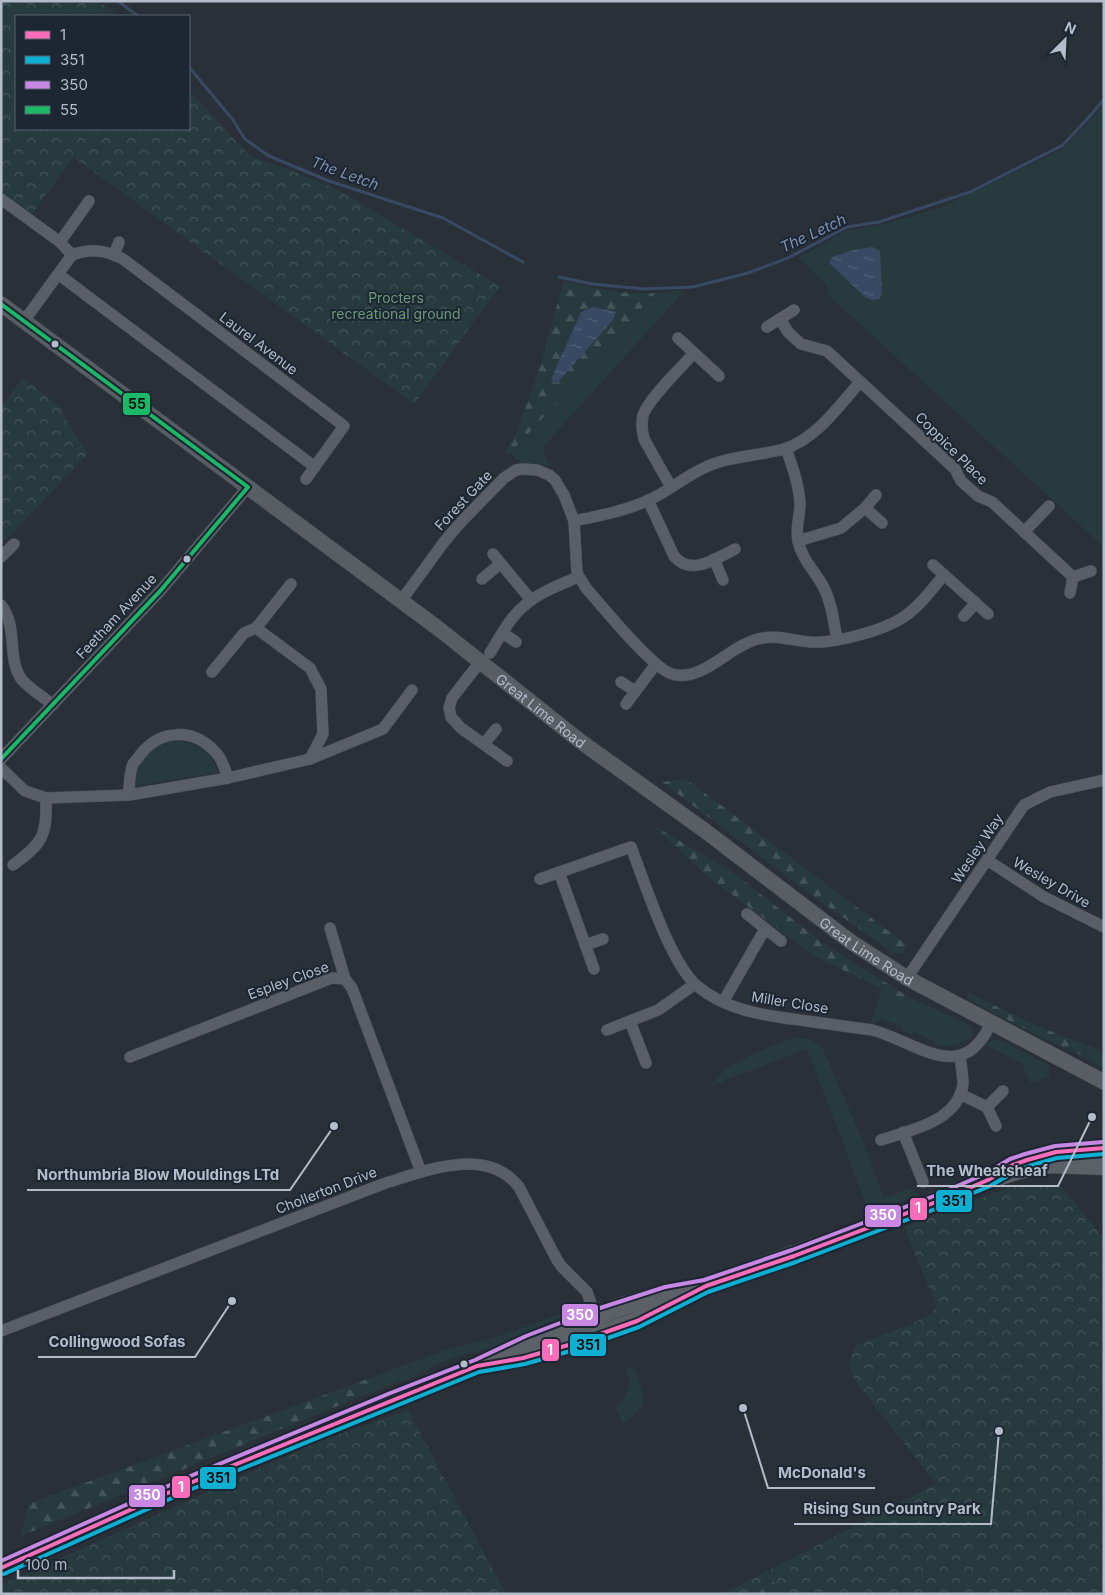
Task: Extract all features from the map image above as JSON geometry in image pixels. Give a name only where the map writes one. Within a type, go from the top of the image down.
[{"type":"main road","name":"Great Lime Road","points":[[1,304],[401,601],[485,657],[580,740],[851,942],[907,978],[1104,1082]]},
{"type":"main road","points":[[988,1180],[1013,1165],[1041,1156],[1073,1150],[1104,1148]]},
{"type":"main road","points":[[1,1568],[190,1483],[390,1400],[478,1366],[528,1342],[637,1320],[698,1289],[873,1226],[988,1180],[1034,1166],[1068,1163],[1104,1166]]},
{"type":"main road","points":[[988,1180],[1063,1173],[1104,1177]]},
{"type":"main road","points":[[478,1366],[523,1358],[572,1344],[600,1328]]},
{"type":"street","points":[[1,199],[60,242],[72,255],[24,321]]},
{"type":"street","points":[[60,242],[89,201]]},
{"type":"street","points":[[114,254],[119,242]]},
{"type":"street","name":"Laurel Avenue","points":[[72,255],[84,250],[102,250],[123,259],[344,426],[306,479]]},
{"type":"street","points":[[58,274],[315,467]]},
{"type":"street","points":[[767,327],[794,310]]},
{"type":"street","name":"Coppice Place","points":[[780,319],[788,332],[801,344],[824,349],[955,469],[961,480],[978,496],[992,502],[1073,577]]},
{"type":"street","points":[[678,338],[718,376]]},
{"type":"street","points":[[671,487],[644,439],[642,420],[649,403],[694,353]]},
{"type":"street","points":[[574,521],[613,512],[648,500],[706,466],[786,448],[811,433],[828,418],[860,382]]},
{"type":"street","points":[[786,448],[796,478],[800,504],[796,528],[798,541],[805,559],[825,589],[837,640]]},
{"type":"street","name":"Forest Gate","points":[[401,601],[461,522],[498,483],[516,470],[523,469],[538,470],[555,480],[564,495],[574,521],[578,577]]},
{"type":"street","name":"Feetham Avenue","points":[[1,759],[161,590],[248,487]]},
{"type":"street","points":[[798,541],[841,528],[865,508],[876,494]]},
{"type":"street","points":[[648,500],[678,560],[685,564],[696,566],[735,549]]},
{"type":"street","points":[[1024,532],[1049,506]]},
{"type":"street","points":[[865,508],[882,523]]},
{"type":"street","points":[[1,557],[14,544]]},
{"type":"street","points":[[482,579],[496,559],[531,600]]},
{"type":"street","points":[[714,559],[723,580]]},
{"type":"street","points":[[933,565],[988,614]]},
{"type":"street","points":[[1070,593],[1073,577],[1091,571]]},
{"type":"street","points":[[507,760],[461,728],[451,717],[449,708],[452,698],[485,657],[514,616],[531,600],[578,577],[656,664],[671,674],[692,674],[699,672],[756,639],[769,637],[812,643],[837,640],[878,629],[898,621],[913,609],[944,575]]},
{"type":"street","points":[[212,672],[244,633],[256,628],[291,584]]},
{"type":"street","points":[[964,616],[976,603]]},
{"type":"street","points":[[1,605],[10,622],[14,663],[21,679],[53,705]]},
{"type":"street","points":[[256,628],[283,646],[310,668],[321,689],[322,734],[310,759]]},
{"type":"street","points":[[503,633],[516,642]]},
{"type":"street","points":[[626,704],[656,664]]},
{"type":"street","points":[[621,682],[635,691]]},
{"type":"street","points":[[1,768],[25,791],[46,798],[130,795],[228,778],[310,759],[383,729],[412,690]]},
{"type":"street","points":[[484,744],[496,729]]},
{"type":"street","points":[[130,795],[130,779],[133,764],[145,749],[158,738],[170,735],[192,736],[203,741],[218,754],[228,778]]},
{"type":"street","name":"Wesley Way","points":[[907,978],[1024,805],[1050,792],[1104,780]]},
{"type":"street","points":[[12,865],[29,854],[42,838],[46,818],[46,798]]},
{"type":"street","name":"Miller Close","points":[[540,880],[631,847],[679,962],[695,984],[723,1002],[736,1008],[763,1015],[872,1030],[889,1034],[930,1053],[960,1057]]},
{"type":"street","name":"Wesley Drive","points":[[987,860],[1044,897],[1104,927]]},
{"type":"street","points":[[559,872],[594,970]]},
{"type":"street","points":[[747,914],[781,942]]},
{"type":"street","points":[[330,928],[345,979]]},
{"type":"street","points":[[723,1002],[765,929]]},
{"type":"street","points":[[585,945],[603,938]]},
{"type":"street","name":"Espley Close","points":[[130,1057],[332,978],[339,977],[345,979],[352,988],[421,1172]]},
{"type":"street","points":[[607,1030],[658,1010],[695,984]]},
{"type":"street","points":[[630,1021],[646,1063]]},
{"type":"street","points":[[881,1140],[935,1121],[950,1109],[960,1094],[963,1082],[960,1057],[976,1047],[986,1034],[990,1023]]},
{"type":"street","points":[[988,1107],[1003,1092]]},
{"type":"street","points":[[960,1094],[988,1107],[996,1126]]},
{"type":"street","points":[[903,1132],[922,1182]]},
{"type":"street","name":"Chollerton Drive","points":[[1,1330],[374,1188],[421,1172],[456,1165],[482,1164],[503,1171],[519,1187],[562,1267],[586,1292],[600,1328]]},
{"type":"green space","name":"Procters recreational ground","points":[[1,1],[97,1],[116,15],[15,15],[15,130],[190,130],[190,91],[249,155],[331,186],[500,286],[414,404],[73,157],[32,214],[1,191]]},
{"type":"green space","points":[[1104,104],[1104,547],[828,295],[827,285],[798,258],[845,231],[880,225],[940,208],[1062,149]]},
{"type":"green space","points":[[564,281],[610,291],[656,293],[509,455],[506,452],[517,431],[538,373]]},
{"type":"green space","points":[[685,290],[543,447],[550,467],[543,464],[521,463],[511,453],[656,293]]},
{"type":"green space","points":[[23,378],[64,410],[63,414],[88,454],[1,545],[1,407]]},
{"type":"green space","points":[[168,740],[190,743],[207,751],[219,772],[134,786],[137,768],[142,757]]},
{"type":"green space","points":[[686,779],[907,945],[903,953],[893,953],[802,888],[662,782]]},
{"type":"green space","points":[[653,825],[731,871],[824,944],[912,999],[911,1003],[814,956],[703,873]]},
{"type":"green space","points":[[882,988],[911,1002],[912,999],[970,1025],[973,1032],[972,1037],[955,1045],[941,1046],[914,1032],[909,1034],[904,1032],[901,1026],[880,1019],[875,1023],[871,1022]]},
{"type":"green space","points":[[966,991],[1034,1024],[1104,1053],[1104,1068],[968,999]]},
{"type":"green space","points":[[794,1037],[809,1039],[822,1047],[865,1146],[884,1198],[908,1189],[920,1194],[870,1214],[807,1049],[711,1086],[726,1068],[757,1052]]},
{"type":"green space","points":[[993,1040],[1004,1042],[1049,1065],[1049,1077],[1030,1083],[1022,1064],[986,1045]]},
{"type":"green space","points":[[1013,1186],[1061,1186],[1104,1239],[1104,1594],[782,1594],[772,1580],[744,1594],[722,1594],[936,1484],[853,1378],[849,1361],[855,1346],[911,1324],[933,1313],[936,1305],[904,1227]]},
{"type":"green space","points":[[578,1308],[576,1314],[569,1319],[488,1349],[465,1354],[438,1364],[413,1377],[357,1398],[375,1383],[373,1377],[445,1350],[490,1339]]},
{"type":"green space","points":[[625,1367],[635,1369],[643,1393],[643,1399],[638,1411],[623,1423],[615,1408],[623,1399],[628,1389],[629,1378]]},
{"type":"green space","points":[[373,1377],[376,1383],[357,1398],[21,1536],[28,1504]]},
{"type":"green space","points":[[408,1410],[506,1594],[1,1594],[1,1585],[318,1442]]},
{"type":"green space","points":[[772,1580],[782,1594],[744,1594]]},
{"type":"water","points":[[873,247],[880,251],[882,292],[880,299],[872,300],[865,297],[829,263],[832,257],[853,250]]},
{"type":"water","points":[[593,307],[616,312],[613,320],[556,384],[551,379],[581,312]]},
{"type":"waterway","name":"The Letch","points":[[118,1],[137,15]]},
{"type":"waterway","name":"The Letch","points":[[190,68],[233,120],[245,139],[269,156],[329,181],[443,218],[523,262]]},
{"type":"waterway","name":"The Letch","points":[[559,277],[592,284],[644,289],[693,287],[748,273],[788,258],[847,227],[879,222],[970,192],[1063,145],[1104,99]]},
{"type":"transit line","name":"55","points":[[1,304],[248,487],[161,590],[1,759]]},
{"type":"transit line","name":"350","points":[[1,1561],[188,1477],[475,1360],[526,1336],[594,1310],[665,1287],[704,1280],[792,1250],[934,1196],[985,1174],[1010,1159],[1025,1154],[1055,1146],[1103,1142]]},
{"type":"transit line","name":"1","points":[[1,1568],[190,1483],[477,1366],[523,1358],[572,1344],[637,1321],[706,1286],[794,1256],[936,1202],[988,1180],[1013,1165],[1027,1160],[1056,1152],[1104,1148]]},
{"type":"transit line","name":"351","points":[[4,1574],[192,1489],[479,1372],[525,1364],[574,1350],[639,1327],[708,1292],[796,1262],[938,1208],[990,1186],[1029,1166],[1057,1158],[1104,1154]]},
{"type":"place","name":"The Wheatsheaf","points":[[1092,1117]]},
{"type":"place","name":"Northumbria Blow Mouldings LTd","points":[[334,1126]]},
{"type":"place","name":"Collingwood Sofas","points":[[232,1301]]},
{"type":"place","name":"McDonald's","points":[[743,1408]]},
{"type":"place","name":"Rising Sun Country Park","points":[[999,1431]]}]
